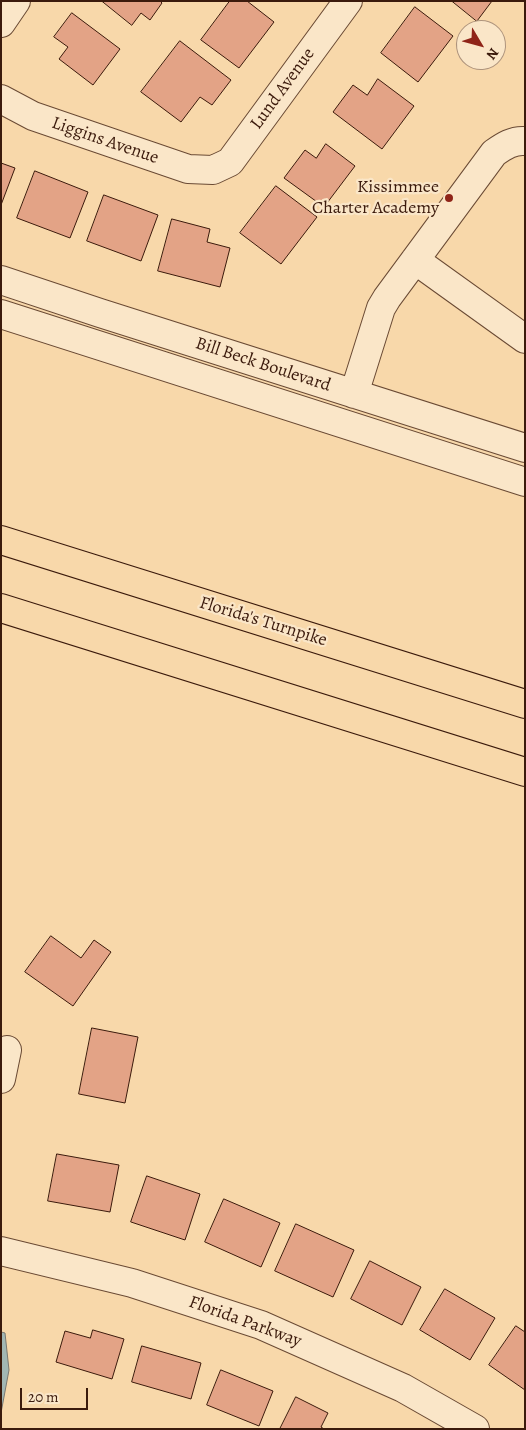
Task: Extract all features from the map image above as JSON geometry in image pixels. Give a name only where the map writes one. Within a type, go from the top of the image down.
[{"type":"highway","name":"Florida's Turnpike","points":[[1,540],[525,704]]},
{"type":"highway","points":[[1,608],[525,772]]},
{"type":"street","points":[[1,22],[16,1]]},
{"type":"street","name":"Lund Avenue","points":[[213,170],[230,162],[348,1]]},
{"type":"street","name":"Liggins Avenue","points":[[1,99],[33,116],[188,169],[213,170]]},
{"type":"street","points":[[354,394],[381,308],[494,153],[505,145],[525,141]]},
{"type":"street","points":[[415,260],[525,339]]},
{"type":"street","name":"Bill Beck Boulevard","points":[[1,280],[525,448]]},
{"type":"street","name":"Bill Beck Boulevard","points":[[1,314],[525,482]]},
{"type":"street","points":[[1,1079],[7,1050]]},
{"type":"street","name":"Florida Parkway","points":[[1,1251],[132,1283],[261,1325],[403,1388],[475,1429]]},
{"type":"shaded area","points":[[1,1332],[5,1333],[9,1370],[1,1413]]},
{"type":"building","points":[[102,1],[160,1],[162,3],[150,20],[141,13],[132,25]]},
{"type":"building","points":[[230,1],[247,1],[274,22],[239,68],[201,40]]},
{"type":"building","points":[[452,1],[492,1],[478,20]]},
{"type":"building","points":[[415,7],[453,36],[418,82],[381,53]]},
{"type":"building","points":[[72,13],[120,49],[93,85],[59,59],[68,47],[54,37]]},
{"type":"building","points":[[180,41],[231,80],[212,105],[200,97],[181,122],[141,92]]},
{"type":"building","points":[[378,79],[414,106],[382,149],[333,112],[353,85],[367,95]]},
{"type":"building","points":[[326,144],[355,166],[324,207],[284,178],[305,150],[316,158]]},
{"type":"building","points":[[1,163],[15,168],[1,205]]},
{"type":"building","points":[[35,171],[88,192],[70,238],[17,218]]},
{"type":"building","points":[[276,186],[317,217],[281,264],[240,233]]},
{"type":"building","points":[[104,195],[158,215],[141,261],[87,241]]},
{"type":"building","points":[[172,219],[210,229],[207,242],[230,248],[220,287],[158,271]]},
{"type":"building","points":[[51,936],[81,958],[94,940],[111,952],[73,1006],[25,972]]},
{"type":"building","points":[[92,1028],[138,1037],[125,1103],[79,1094]]},
{"type":"building","points":[[57,1154],[119,1165],[110,1212],[48,1201]]},
{"type":"building","points":[[147,1176],[200,1194],[185,1240],[131,1222]]},
{"type":"building","points":[[224,1199],[280,1223],[261,1267],[205,1242]]},
{"type":"building","points":[[296,1224],[354,1250],[333,1297],[275,1271]]},
{"type":"building","points":[[370,1261],[421,1287],[402,1325],[351,1299]]},
{"type":"building","points":[[445,1289],[495,1318],[470,1360],[420,1330]]},
{"type":"building","points":[[516,1326],[525,1332],[525,1390],[489,1365]]},
{"type":"building","points":[[93,1330],[124,1339],[112,1379],[56,1362],[65,1331],[90,1338]]},
{"type":"building","points":[[142,1346],[201,1363],[191,1399],[132,1382]]},
{"type":"building","points":[[221,1370],[273,1391],[259,1426],[207,1405]]},
{"type":"building","points":[[296,1397],[328,1413],[321,1427],[324,1429],[280,1429]]},
{"type":"place","name":"Kissimmee Charter Academy","points":[[449,198]]}]
